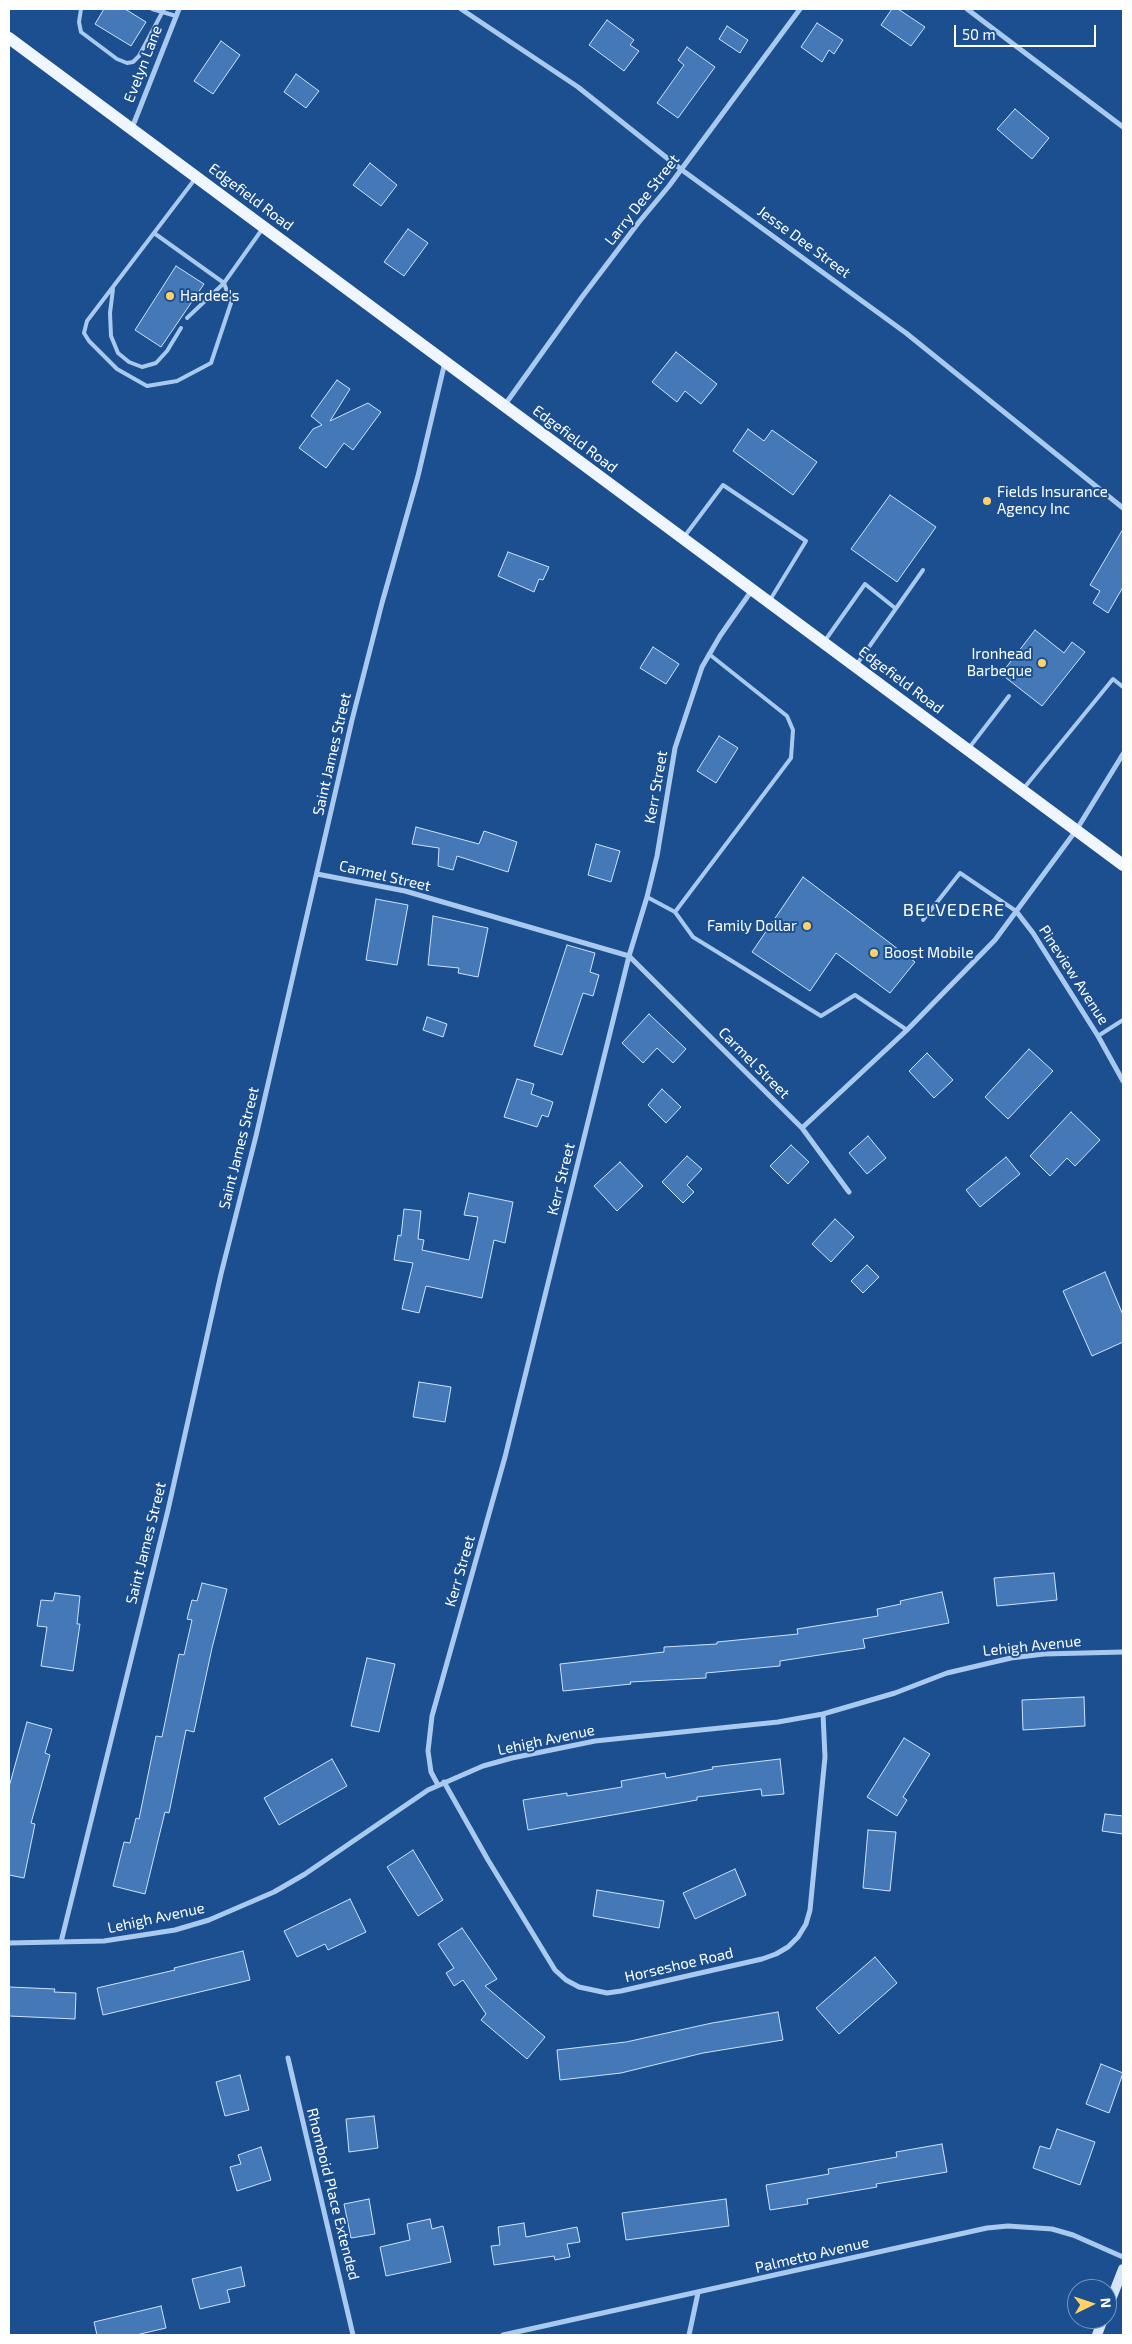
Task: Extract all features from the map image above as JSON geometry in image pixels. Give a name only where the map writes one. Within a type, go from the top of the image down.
[{"type":"main road","name":"Edgefield Road","points":[[9,38],[1123,865]]},
{"type":"main road","points":[[1117,2284],[1123,2268]]},
{"type":"street","name":"Evelyn Lane","points":[[132,129],[178,9]]},
{"type":"street","name":"Jesse Dee Street","points":[[461,9],[578,87],[682,170],[906,333],[1123,508]]},
{"type":"street","name":"Larry Dee Street","points":[[504,407],[582,297],[639,222],[682,170],[800,9]]},
{"type":"street","points":[[967,9],[1123,127]]},
{"type":"street","name":"Saint James Street","points":[[61,1942],[168,1510],[221,1274],[352,720],[382,603],[418,476],[445,362]]},
{"type":"street","name":"Kerr Street","points":[[438,1786],[431,1772],[428,1751],[432,1716],[505,1457],[629,956],[647,897],[657,856],[675,748],[702,667],[752,589]]},
{"type":"street","points":[[802,1128],[907,1030],[995,940],[1077,830],[1123,754]]},
{"type":"street","name":"Carmel Street","points":[[317,874],[405,891],[629,956],[802,1128],[849,1192]]},
{"type":"street","name":"Pineview Avenue","points":[[1016,911],[1033,933],[1098,1036],[1123,1081]]},
{"type":"street","name":"Lehigh Avenue","points":[[9,1943],[104,1942],[140,1937],[196,1924],[242,1907],[305,1874],[403,1806],[444,1782],[483,1766],[512,1758],[595,1741],[778,1722],[823,1714],[864,1703],[947,1673],[979,1664],[1044,1654],[1123,1652]]},
{"type":"street","name":"Horseshoe Road","points":[[444,1782],[488,1860],[555,1970],[566,1980],[578,1987],[600,1992],[622,1991],[762,1959],[782,1951],[798,1937],[806,1924],[810,1910],[824,1757],[823,1714]]},
{"type":"street","name":"Rhomboid Place Extended","points":[[288,2058],[353,2335]]},
{"type":"street","name":"Palmetto Avenue","points":[[503,2335],[987,2228],[1008,2226],[1052,2229],[1073,2235],[1123,2257]]},
{"type":"street","points":[[689,2335],[698,2293]]},
{"type":"lane","points":[[80,9],[79,22],[81,32],[118,59],[127,63],[134,62],[139,56],[164,10]]},
{"type":"lane","points":[[152,9],[164,10],[176,16]]},
{"type":"lane","points":[[154,234],[224,282],[231,303],[210,364],[177,381],[147,386],[117,369],[88,341],[84,333],[87,321],[197,177]]},
{"type":"lane","points":[[187,318],[224,282],[264,227]]},
{"type":"lane","points":[[113,287],[110,312],[111,336],[118,353],[130,362],[142,367],[156,363],[167,351],[180,328]]},
{"type":"lane","points":[[682,539],[723,485],[806,541],[768,602]]},
{"type":"lane","points":[[855,666],[923,570]]},
{"type":"lane","points":[[824,642],[865,584],[895,608]]},
{"type":"lane","points":[[675,912],[791,758],[794,744],[793,730],[787,716],[709,654]]},
{"type":"lane","points":[[1023,790],[1113,679],[1123,687]]},
{"type":"lane","points":[[968,750],[1009,696]]},
{"type":"lane","points":[[923,920],[960,873],[1016,911]]},
{"type":"lane","points":[[647,897],[675,912],[694,936],[821,1016],[855,995],[907,1030]]},
{"type":"lane","points":[[1098,1036],[1123,1020]]},
{"type":"building","points":[[104,9],[125,9],[146,22],[131,46],[95,24]]},
{"type":"building","points":[[892,9],[898,9],[925,27],[911,46],[881,25]]},
{"type":"building","points":[[607,20],[634,40],[630,45],[639,51],[624,71],[589,45]]},
{"type":"building","points":[[817,23],[843,40],[834,54],[829,50],[822,62],[801,47]]},
{"type":"building","points":[[727,26],[748,40],[740,53],[719,39]]},
{"type":"building","points":[[221,41],[240,55],[213,94],[194,81]]},
{"type":"building","points":[[687,47],[715,67],[678,118],[657,103],[684,65],[678,60]]},
{"type":"building","points":[[296,74],[319,91],[306,108],[284,92]]},
{"type":"building","points":[[1015,109],[1049,138],[1032,159],[997,129]]},
{"type":"building","points":[[370,163],[397,185],[381,206],[353,185]]},
{"type":"building","points":[[408,229],[428,243],[404,276],[384,262]]},
{"type":"building","points":[[176,266],[204,284],[161,347],[135,330]]},
{"type":"building","points":[[676,352],[717,384],[701,404],[685,391],[677,402],[652,382]]},
{"type":"building","points":[[337,380],[350,389],[330,421],[368,403],[381,412],[353,450],[344,443],[326,468],[299,448],[313,429],[322,425],[311,416]]},
{"type":"building","points":[[748,429],[764,441],[772,430],[817,462],[793,495],[733,451]]},
{"type":"building","points":[[890,495],[936,527],[897,582],[851,549]]},
{"type":"building","points":[[1123,529],[1123,587],[1108,613],[1093,603],[1100,591],[1090,585]]},
{"type":"building","points":[[508,552],[549,567],[543,580],[539,579],[534,592],[498,576]]},
{"type":"building","name":"Ironhead Barbeque","points":[[1035,630],[1064,653],[1072,642],[1085,652],[1042,706],[1001,674]]},
{"type":"building","points":[[653,647],[679,664],[666,684],[640,668]]},
{"type":"building","points":[[719,736],[738,748],[716,783],[697,771]]},
{"type":"building","points":[[416,827],[479,844],[484,831],[517,842],[508,872],[457,856],[453,870],[438,866],[439,848],[412,844]]},
{"type":"building","points":[[596,844],[620,851],[611,882],[588,875]]},
{"type":"building","points":[[803,877],[915,962],[890,993],[836,953],[810,991],[752,952]]},
{"type":"building","points":[[376,899],[408,905],[397,965],[366,960]]},
{"type":"building","points":[[433,916],[488,928],[478,977],[458,973],[459,968],[428,965]]},
{"type":"building","points":[[567,945],[595,953],[590,972],[599,975],[593,996],[583,993],[562,1055],[534,1046]]},
{"type":"building","points":[[649,1014],[686,1049],[673,1063],[657,1048],[643,1063],[622,1043]]},
{"type":"building","points":[[427,1017],[447,1024],[443,1037],[423,1030]]},
{"type":"building","points":[[1029,1049],[1053,1071],[1008,1119],[985,1097]]},
{"type":"building","points":[[927,1053],[953,1080],[934,1098],[909,1071]]},
{"type":"building","points":[[517,1079],[534,1084],[531,1094],[553,1102],[548,1117],[542,1115],[537,1127],[504,1117]]},
{"type":"building","points":[[662,1089],[681,1107],[666,1123],[648,1105]]},
{"type":"building","points":[[1071,1112],[1100,1140],[1075,1166],[1067,1158],[1050,1176],[1030,1156]]},
{"type":"building","points":[[868,1136],[886,1158],[867,1174],[849,1153]]},
{"type":"building","points":[[791,1145],[809,1162],[788,1184],[770,1166]]},
{"type":"building","points":[[687,1156],[702,1169],[687,1185],[694,1192],[683,1203],[662,1182]]},
{"type":"building","points":[[1006,1157],[1020,1174],[980,1207],[966,1190]]},
{"type":"building","points":[[620,1162],[643,1186],[617,1211],[594,1186]]},
{"type":"building","points":[[469,1193],[513,1202],[505,1243],[494,1240],[482,1298],[426,1286],[419,1313],[402,1309],[413,1263],[394,1260],[398,1235],[401,1236],[404,1209],[421,1211],[418,1239],[424,1240],[422,1250],[469,1260],[478,1217],[464,1215]]},
{"type":"building","points":[[835,1219],[854,1237],[831,1262],[812,1244]]},
{"type":"building","points":[[867,1265],[879,1277],[863,1293],[851,1281]]},
{"type":"building","points":[[1105,1272],[1123,1315],[1123,1342],[1092,1356],[1063,1291]]},
{"type":"building","points":[[419,1382],[451,1387],[445,1422],[413,1417]]},
{"type":"building","points":[[1054,1573],[1057,1600],[997,1606],[994,1578]]},
{"type":"building","points":[[202,1583],[227,1589],[194,1732],[186,1730],[169,1813],[165,1812],[145,1894],[113,1886],[124,1842],[130,1843],[136,1818],[139,1819],[156,1736],[162,1737],[179,1654],[184,1655],[192,1620],[187,1619],[192,1600],[197,1601]]},
{"type":"building","points":[[942,1592],[949,1623],[863,1639],[865,1648],[780,1661],[780,1666],[706,1673],[706,1678],[630,1682],[631,1684],[563,1691],[560,1664],[664,1652],[664,1647],[717,1644],[717,1642],[798,1634],[797,1629],[878,1616],[877,1609],[901,1604],[900,1601]]},
{"type":"building","points":[[55,1593],[80,1596],[77,1624],[80,1624],[73,1671],[41,1666],[47,1627],[37,1626],[41,1600],[53,1601]]},
{"type":"building","points":[[367,1658],[395,1664],[379,1732],[351,1726]]},
{"type":"building","points":[[1084,1697],[1085,1726],[1023,1730],[1022,1700]]},
{"type":"building","points":[[27,1722],[52,1729],[45,1753],[50,1755],[31,1823],[35,1824],[24,1878],[9,1875],[9,1787]]},
{"type":"building","points":[[904,1738],[930,1754],[903,1797],[907,1800],[897,1816],[867,1797]]},
{"type":"building","points":[[332,1759],[347,1786],[279,1825],[264,1798]]},
{"type":"building","points":[[780,1759],[784,1794],[762,1796],[761,1789],[697,1797],[697,1800],[528,1830],[523,1800],[567,1793],[567,1796],[622,1787],[621,1781],[665,1773],[666,1778],[713,1769],[712,1767]]},
{"type":"building","points":[[1105,1814],[1123,1816],[1123,1834],[1102,1831]]},
{"type":"building","points":[[868,1830],[896,1832],[890,1891],[863,1888]]},
{"type":"building","points":[[413,1850],[443,1900],[418,1916],[387,1867]]},
{"type":"building","points":[[735,1869],[746,1895],[695,1919],[683,1893]]},
{"type":"building","points":[[597,1890],[664,1901],[659,1928],[593,1916]]},
{"type":"building","points":[[350,1899],[366,1932],[328,1950],[325,1944],[297,1957],[284,1931]]},
{"type":"building","points":[[462,1928],[497,1979],[485,1986],[545,2037],[527,2059],[481,2020],[486,2014],[463,1980],[454,1986],[446,1973],[454,1968],[438,1944]]},
{"type":"building","points":[[243,1951],[250,1980],[103,2015],[97,1988],[175,1970],[174,1968]]},
{"type":"building","points":[[875,1957],[897,1983],[839,2034],[816,2008]]},
{"type":"building","points":[[9,1987],[55,1989],[54,1992],[76,1993],[75,2019],[9,2016]]},
{"type":"building","points":[[778,2012],[783,2040],[703,2053],[621,2073],[560,2080],[557,2050],[626,2042],[712,2023]]},
{"type":"building","points":[[1101,2064],[1123,2073],[1109,2113],[1086,2104]]},
{"type":"building","points":[[240,2075],[249,2110],[225,2116],[216,2082]]},
{"type":"building","points":[[374,2116],[378,2148],[349,2152],[346,2119]]},
{"type":"building","points":[[1057,2129],[1095,2142],[1080,2185],[1033,2168],[1040,2146],[1050,2149]]},
{"type":"building","points":[[942,2144],[947,2172],[876,2184],[877,2187],[807,2199],[808,2204],[770,2210],[766,2185],[829,2174],[828,2169],[897,2157],[896,2152]]},
{"type":"building","points":[[261,2147],[271,2180],[237,2191],[230,2167],[241,2164],[238,2155]]},
{"type":"building","points":[[369,2199],[375,2234],[351,2238],[344,2204]]},
{"type":"building","points":[[726,2199],[729,2226],[626,2240],[622,2213]]},
{"type":"building","points":[[430,2219],[432,2229],[443,2226],[451,2262],[386,2276],[380,2247],[410,2240],[407,2224]]},
{"type":"building","points":[[524,2223],[526,2237],[577,2227],[580,2242],[567,2244],[570,2257],[555,2260],[554,2256],[494,2265],[491,2246],[500,2245],[498,2227]]},
{"type":"building","points":[[241,2267],[245,2286],[227,2290],[230,2302],[200,2309],[192,2279]]},
{"type":"building","points":[[161,2306],[166,2328],[136,2335],[97,2335],[94,2322]]},
{"type":"place","name":"Hardee's","points":[[170,296]]},
{"type":"place","name":"Fields Insurance Agency Inc","points":[[987,501]]},
{"type":"place","name":"Ironhead Barbeque","points":[[1042,663]]},
{"type":"place","name":"Family Dollar","points":[[807,926]]},
{"type":"place","name":"Boost Mobile","points":[[874,953]]},
{"type":"district","name":"BELVEDERE","points":[[954,910]]}]
